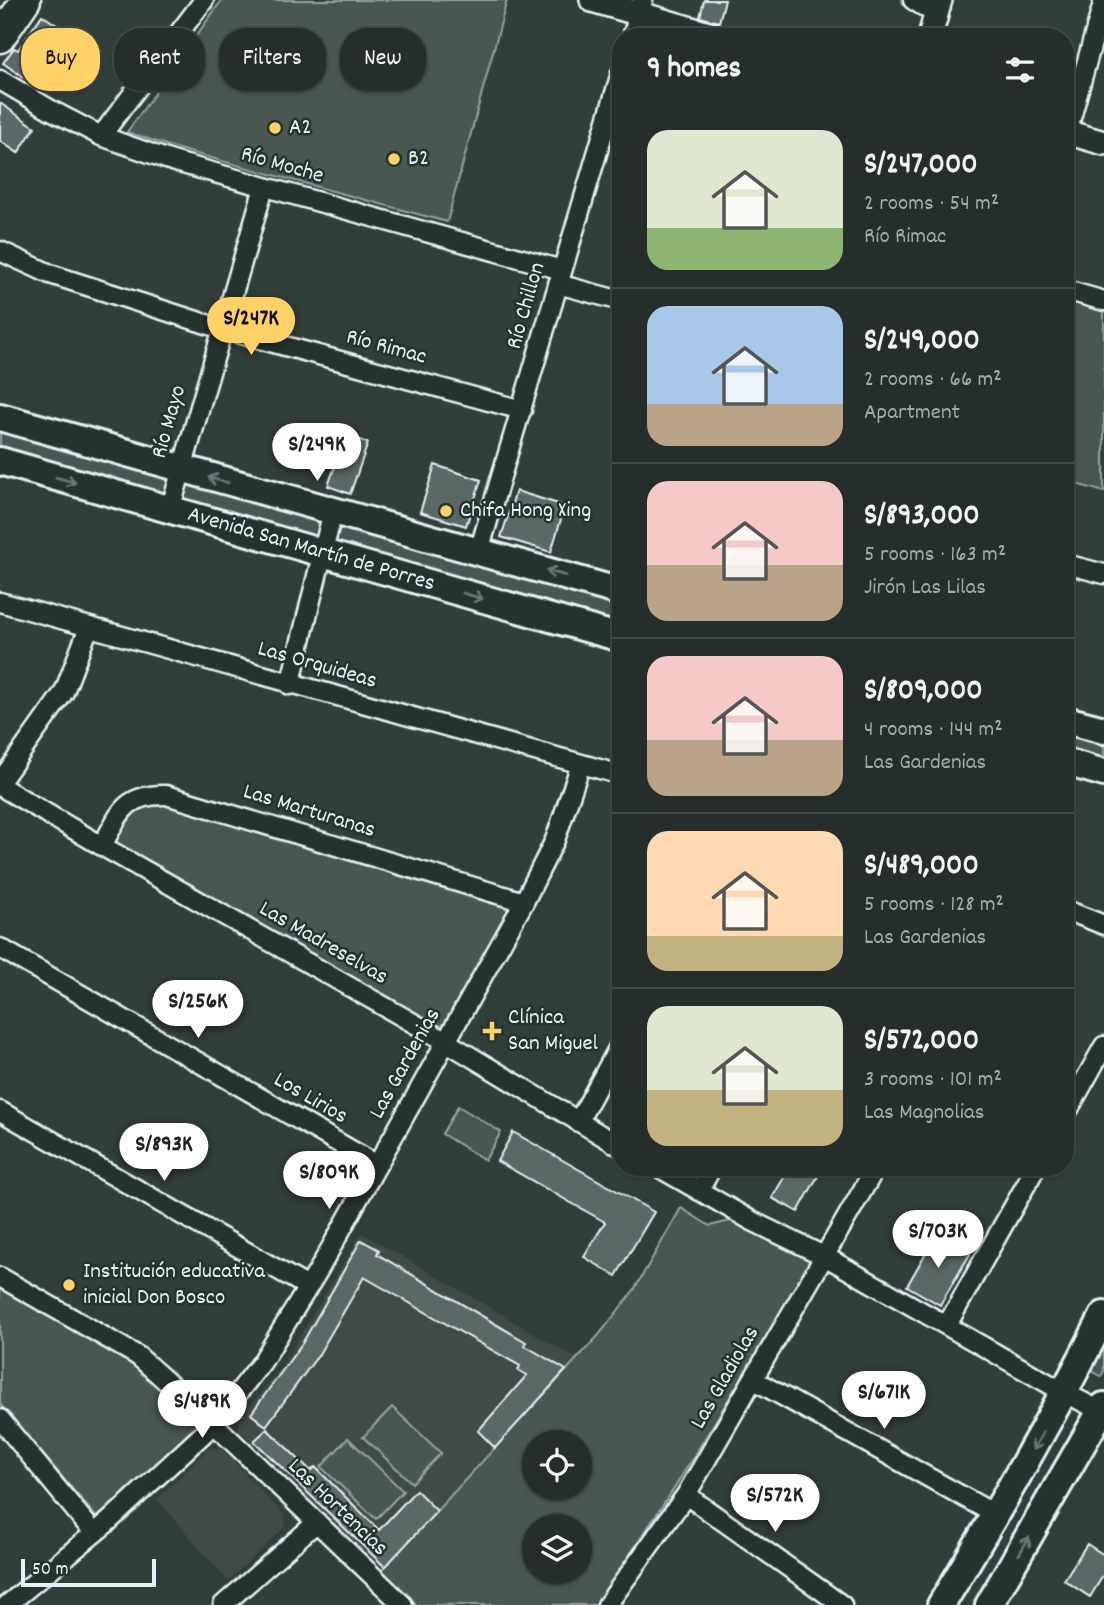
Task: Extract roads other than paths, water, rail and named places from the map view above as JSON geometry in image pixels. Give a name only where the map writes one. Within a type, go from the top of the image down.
[{"type":"main road","points":[[0,38],[26,0]]},
{"type":"main road","name":"Avenida San Martín de Porres","points":[[0,417],[181,470],[479,551],[612,583]]},
{"type":"main road","name":"Avenida San Martín de Porres","points":[[0,461],[612,635]]},
{"type":"main road","points":[[1074,722],[1104,730]]},
{"type":"main road","points":[[1074,764],[1104,773]]},
{"type":"main road","points":[[941,1605],[1065,1393],[1104,1315]]},
{"type":"main road","points":[[989,1605],[1103,1408]]},
{"type":"street","points":[[102,136],[204,0]]},
{"type":"street","points":[[592,0],[641,7],[696,28]]},
{"type":"street","points":[[913,0],[938,7],[932,28]]},
{"type":"street","points":[[1074,105],[1104,0]]},
{"type":"street","points":[[635,28],[641,7]]},
{"type":"street","name":"Río Moche","points":[[0,80],[102,136],[172,161],[560,277],[612,297]]},
{"type":"street","name":"Río Chillon","points":[[479,551],[612,103]]},
{"type":"street","points":[[1074,135],[1104,143]]},
{"type":"street","name":"Río Mayo","points":[[170,510],[264,187]]},
{"type":"street","name":"Río Rimac","points":[[0,251],[50,274],[222,329],[522,410]]},
{"type":"street","points":[[1074,292],[1104,301]]},
{"type":"street","points":[[290,685],[333,511]]},
{"type":"street","points":[[1074,566],[1104,573]]},
{"type":"street","name":"Las Orquideas","points":[[0,602],[290,685],[612,773]]},
{"type":"street","points":[[0,784],[64,692],[89,627]]},
{"type":"street","name":"Las Gardenias","points":[[7,1605],[94,1533],[214,1424],[262,1362],[377,1166],[524,902],[555,840],[581,764]]},
{"type":"street","name":"Las Madreselvas","points":[[0,784],[102,846],[445,1041],[612,1142]]},
{"type":"street","name":"Las Marturanas","points":[[102,846],[122,811],[131,801],[151,795],[166,795],[524,902]]},
{"type":"street","points":[[1074,912],[1104,925]]},
{"type":"street","name":"Los Lirios","points":[[0,948],[377,1166]]},
{"type":"street","points":[[1074,1100],[1104,1046]]},
{"type":"street","points":[[578,1122],[612,1060]]},
{"type":"street","points":[[0,1111],[308,1287]]},
{"type":"street","points":[[673,1176],[752,1221],[826,1257],[1065,1393],[1103,1408]]},
{"type":"street","points":[[699,1191],[707,1176]]},
{"type":"street","name":"Las Gladiolas","points":[[607,1605],[686,1495],[871,1176]]},
{"type":"street","points":[[947,1325],[1031,1176]]},
{"type":"street","name":"Las Hortencias","points":[[0,1277],[138,1356],[214,1424],[403,1605]]},
{"type":"street","points":[[754,1380],[996,1515]]},
{"type":"street","points":[[0,1419],[94,1533]]},
{"type":"street","points":[[686,1495],[842,1605]]},
{"type":"street","points":[[223,1605],[317,1522]]},
{"type":"place","name":"A2","points":[[275,128]]},
{"type":"place","name":"B2","points":[[394,159]]},
{"type":"place","name":"Chifa Hong Xing","points":[[446,511]]},
{"type":"place","name":"Clínica San Miguel","points":[[492,1031]]},
{"type":"place","name":"Institución educativa inicial Don Bosco","points":[[69,1285]]}]
